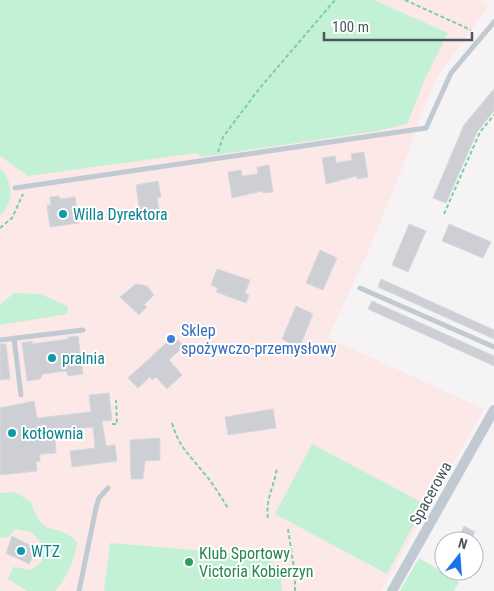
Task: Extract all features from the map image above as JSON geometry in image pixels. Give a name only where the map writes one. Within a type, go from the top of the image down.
[{"type":"street","name":"Spacerowa","points":[[392,591],[494,410]]},
{"type":"lane","points":[[15,188],[426,128],[451,73],[494,22]]},
{"type":"lane","points":[[360,288],[494,347]]},
{"type":"lane","points":[[0,340],[83,330]]},
{"type":"lane","points":[[14,338],[21,394]]},
{"type":"lane","points":[[79,591],[96,508],[99,498],[108,488]]},
{"type":"path","points":[[215,158],[223,137],[236,119],[335,0]]},
{"type":"path","points":[[405,0],[471,30]]},
{"type":"path","points":[[414,5],[415,0]]},
{"type":"path","points":[[444,214],[480,132],[494,114]]},
{"type":"path","points":[[0,228],[12,218]]},
{"type":"path","points":[[112,424],[117,424],[116,400]]},
{"type":"path","points":[[172,423],[177,440],[184,452],[203,472],[228,508]]},
{"type":"path","points":[[268,518],[269,492],[276,479],[277,467]]},
{"type":"path","points":[[288,529],[295,575],[295,591]]},
{"type":"shaded area","points":[[0,0],[481,0],[488,7],[439,74],[422,111],[409,151],[370,247],[328,338],[484,409],[381,591],[0,591]]},
{"type":"green space","points":[[0,0],[374,0],[448,33],[425,79],[407,124],[376,131],[201,157],[196,153],[28,176],[0,156]]},
{"type":"green space","points":[[0,168],[10,186],[10,199],[5,211],[0,216]]},
{"type":"green space","points":[[14,293],[40,294],[68,306],[67,314],[0,325],[0,305]]},
{"type":"green space","points":[[312,444],[425,504],[387,574],[275,514]]},
{"type":"green space","points":[[15,492],[31,502],[40,522],[45,526],[63,532],[77,542],[70,568],[55,591],[27,591],[8,579],[13,567],[31,570],[42,561],[42,543],[31,532],[16,529],[8,537],[0,538],[0,493]]},
{"type":"green space","name":"Klub Sportowy Victoria Kobierzyn","points":[[110,543],[263,556],[280,569],[282,591],[104,591]]},
{"type":"green space","points":[[419,558],[434,567],[434,581],[459,582],[454,591],[400,591]]},
{"type":"building","points":[[494,89],[494,111],[477,132],[446,203],[433,198],[464,125]]},
{"type":"building","points":[[364,152],[368,177],[357,179],[357,176],[326,184],[322,158],[335,156],[336,163],[352,160],[351,154]]},
{"type":"building","points":[[269,165],[273,192],[263,193],[263,191],[232,198],[228,172],[241,170],[242,176],[258,174],[257,167]]},
{"type":"building","points":[[158,181],[161,197],[157,198],[159,210],[140,213],[136,185]]},
{"type":"building","name":"Willa Dyrektora","points":[[59,196],[60,199],[75,197],[79,223],[50,227],[47,205],[51,205],[50,197]]},
{"type":"building","points":[[409,224],[426,231],[408,272],[392,265]]},
{"type":"building","points":[[449,224],[491,242],[483,258],[442,241]]},
{"type":"building","points":[[320,250],[337,258],[323,290],[306,283]]},
{"type":"building","points":[[217,269],[250,280],[245,293],[249,295],[246,303],[216,292],[218,288],[211,285]]},
{"type":"building","points":[[381,279],[494,330],[494,339],[378,287]]},
{"type":"building","points":[[136,284],[147,286],[154,295],[144,305],[147,307],[139,315],[120,297]]},
{"type":"building","points":[[372,301],[494,356],[494,366],[368,309]]},
{"type":"building","points":[[296,306],[313,314],[300,346],[293,344],[290,348],[288,342],[282,339]]},
{"type":"building","name":"pralnia","points":[[78,336],[83,374],[68,376],[66,371],[43,374],[40,379],[27,381],[22,343],[32,341],[32,344]]},
{"type":"building","points":[[174,336],[184,346],[169,360],[182,375],[167,389],[156,377],[152,380],[150,377],[138,388],[128,378]]},
{"type":"building","points":[[0,344],[6,344],[10,379],[0,380]]},
{"type":"building","points":[[109,393],[112,420],[102,421],[106,446],[115,445],[117,461],[72,467],[70,451],[95,448],[93,427],[55,431],[56,453],[40,454],[40,461],[36,462],[37,471],[0,475],[0,408],[34,401],[37,418],[91,412],[89,395]]},
{"type":"building","points":[[273,409],[276,428],[228,435],[225,417]]},
{"type":"building","points":[[160,438],[160,460],[145,461],[143,479],[131,479],[130,440]]},
{"type":"building","points":[[464,526],[473,531],[462,531]]},
{"type":"building","name":"WTZ","points":[[12,536],[37,549],[29,564],[6,553]]},
{"type":"place","name":"Willa Dyrektora","points":[[63,214]]},
{"type":"place","name":"Sklep spożywczo-przemysłowy","points":[[171,339]]},
{"type":"place","name":"pralnia","points":[[52,358]]},
{"type":"place","name":"kotłownia","points":[[12,433]]},
{"type":"place","name":"WTZ","points":[[21,551]]},
{"type":"place","name":"Klub Sportowy Victoria Kobierzyn","points":[[189,562]]}]
